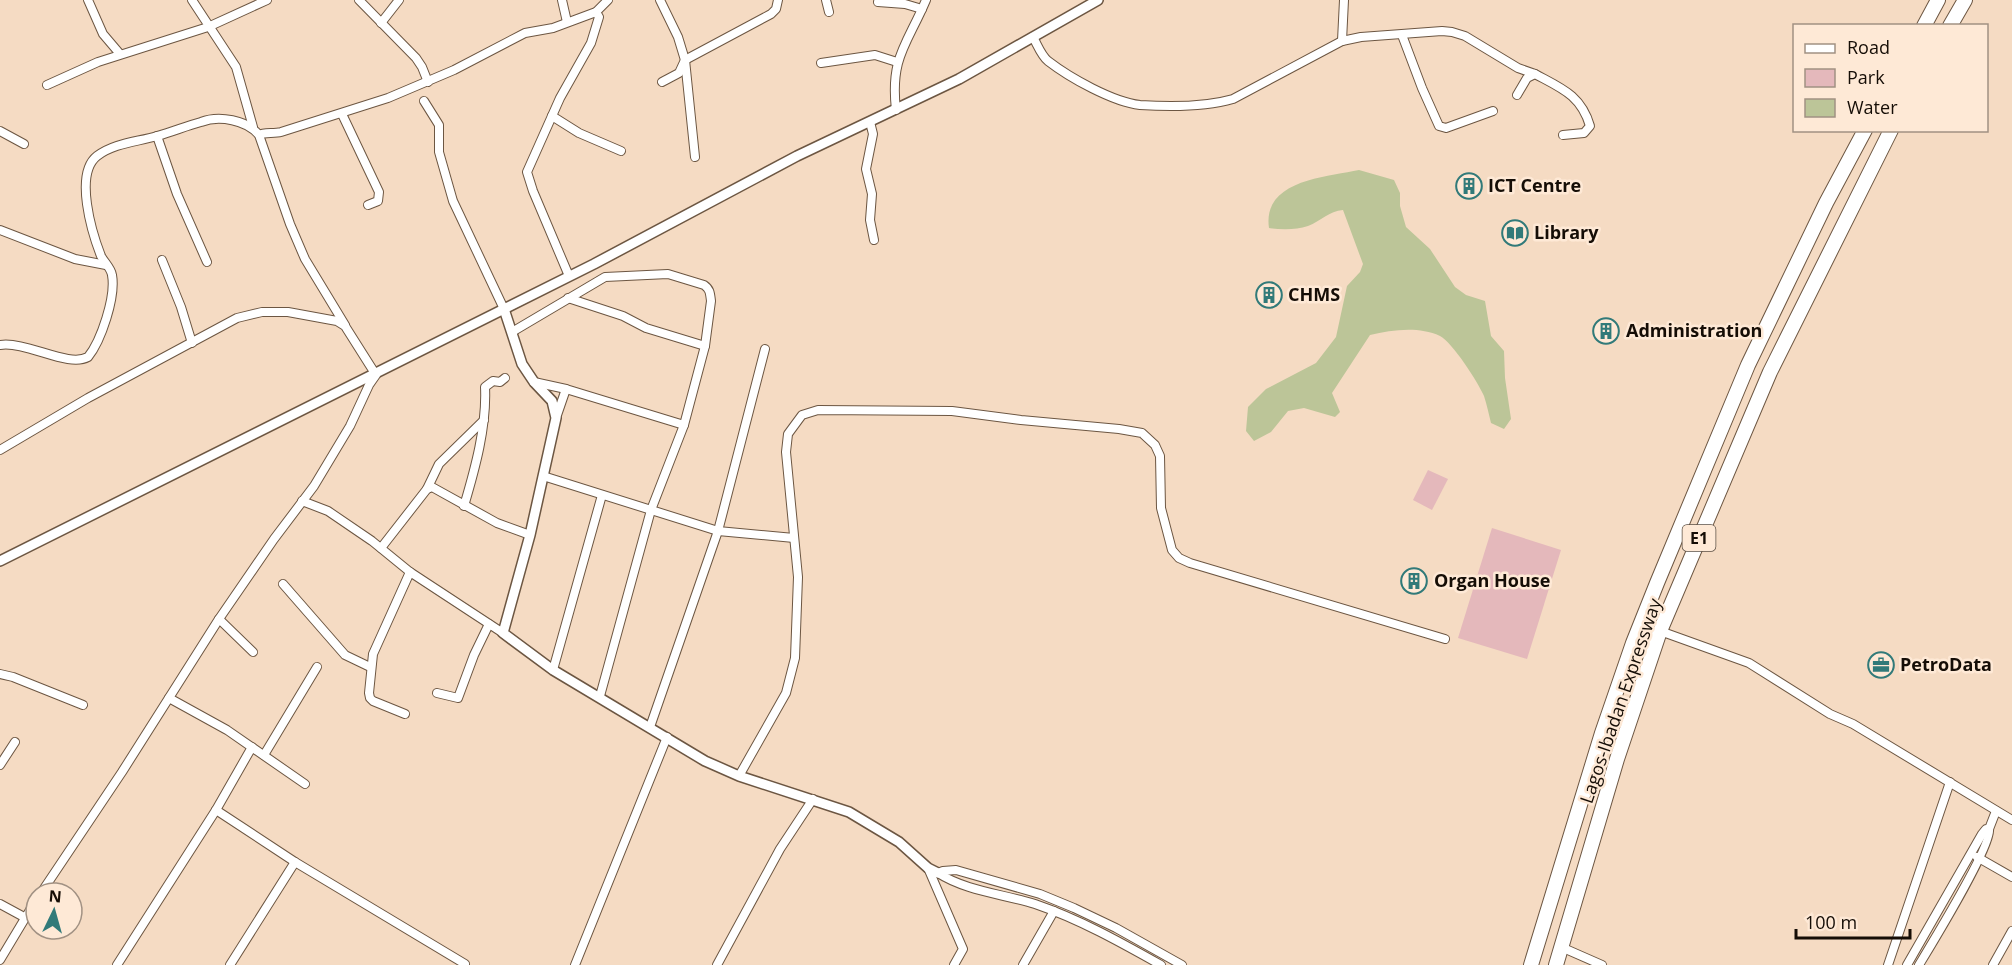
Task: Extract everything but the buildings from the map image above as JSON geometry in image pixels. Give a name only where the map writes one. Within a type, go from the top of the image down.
[{"type":"highway","points":[[1925,24],[1938,0]]},
{"type":"highway","points":[[1951,24],[1965,0]]},
{"type":"highway","name":"Lagos-Ibadan Expressway","points":[[1531,965],[1602,733],[1657,583],[1748,365],[1826,203],[1864,132]]},
{"type":"highway","name":"Lagos-Ibadan Expressway","points":[[1556,965],[1617,759],[1660,631],[1770,372],[1890,132]]},
{"type":"street","points":[[88,0],[103,34],[120,54]]},
{"type":"street","points":[[192,0],[236,67],[253,127],[259,135],[290,224],[305,259],[376,375]]},
{"type":"street","points":[[46,85],[120,54],[208,27],[267,0]]},
{"type":"street","points":[[359,0],[416,58],[423,67],[428,82]]},
{"type":"street","points":[[562,0],[567,22]]},
{"type":"street","points":[[259,135],[272,135],[388,98],[428,82],[525,33],[553,28],[596,12],[608,0]]},
{"type":"street","points":[[660,0],[678,38],[685,60],[695,157]]},
{"type":"street","points":[[662,82],[679,73],[685,60],[771,14],[776,9],[778,0]]},
{"type":"street","points":[[826,0],[829,12]]},
{"type":"street","points":[[896,110],[894,88],[897,62],[926,0]]},
{"type":"street","points":[[0,561],[376,375],[594,264],[767,172],[959,79],[1098,0]]},
{"type":"street","points":[[1342,41],[1344,0]]},
{"type":"street","points":[[381,23],[399,1]]},
{"type":"street","points":[[878,3],[904,4],[922,9]]},
{"type":"street","points":[[569,276],[527,175],[531,161],[560,98],[591,43],[599,17],[596,12]]},
{"type":"street","points":[[1033,37],[1041,53],[1048,60],[1093,87],[1121,100],[1139,105],[1174,105],[1218,103],[1233,99],[1342,41],[1442,31],[1465,36],[1518,68],[1535,74],[1572,94],[1586,113],[1590,126],[1584,133],[1563,135]]},
{"type":"street","points":[[1402,35],[1439,126],[1446,128],[1493,111]]},
{"type":"street","points":[[821,63],[875,55],[897,62]]},
{"type":"street","points":[[1518,95],[1527,78],[1535,74]]},
{"type":"street","points":[[424,101],[439,125],[439,152],[453,201],[504,309],[522,364],[534,382],[552,401],[556,418]]},
{"type":"street","points":[[342,114],[379,192],[378,201],[368,205]]},
{"type":"street","points":[[552,116],[579,133],[621,152]]},
{"type":"street","points":[[0,345],[16,344],[76,361],[88,357],[105,323],[111,295],[112,272],[100,251],[86,203],[89,164],[96,157],[111,148],[158,136],[208,119],[221,118],[253,127]]},
{"type":"street","points":[[870,122],[873,134],[867,169],[872,194],[870,220],[874,240]]},
{"type":"street","points":[[0,130],[24,144]]},
{"type":"street","points":[[158,136],[177,194],[207,262]]},
{"type":"street","points":[[0,230],[75,259],[106,265]]},
{"type":"street","points":[[162,260],[181,307],[192,343]]},
{"type":"street","points":[[512,332],[605,277],[668,274],[704,285],[710,293],[705,346],[684,425],[651,510],[600,696]]},
{"type":"street","points":[[568,298],[623,316],[646,328],[705,346]]},
{"type":"street","points":[[0,450],[88,398],[237,318],[252,313],[288,312],[337,321],[345,326]]},
{"type":"street","points":[[650,727],[718,531],[765,349]]},
{"type":"street","points":[[48,881],[122,772],[219,619],[314,486],[350,426],[376,375]]},
{"type":"street","points":[[464,506],[477,461],[484,420],[485,387],[493,381],[500,382],[505,378]]},
{"type":"street","points":[[534,382],[566,389],[684,425]]},
{"type":"street","points":[[503,633],[530,535],[556,418],[566,389]]},
{"type":"street","points":[[739,776],[786,693],[794,665],[798,577],[786,452],[788,434],[802,415],[818,410],[952,411],[1142,433],[1155,445],[1160,456],[1161,508],[1172,550],[1179,558],[1274,589],[1445,639]]},
{"type":"street","points":[[381,548],[427,489],[439,464],[484,420]]},
{"type":"street","points":[[543,476],[718,531],[794,538]]},
{"type":"street","points":[[427,489],[432,487],[437,489],[497,523],[530,535]]},
{"type":"street","points":[[553,670],[602,495]]},
{"type":"street","points":[[302,501],[328,511],[381,548],[410,572],[503,633],[553,670],[600,696],[705,761],[739,776],[849,812],[876,826],[899,842],[928,868],[953,883],[998,893],[1054,911],[1111,936],[1161,965]]},
{"type":"street","points":[[405,714],[370,698],[370,667],[373,654],[410,572]]},
{"type":"street","points":[[283,584],[345,655],[370,667]]},
{"type":"street","points":[[219,619],[253,652]]},
{"type":"street","points":[[437,693],[459,699],[474,655],[489,624]]},
{"type":"street","points":[[1660,631],[1749,663],[1830,714],[1853,724],[2012,820]]},
{"type":"street","points":[[264,755],[317,667]]},
{"type":"street","points":[[0,674],[14,677],[83,705]]},
{"type":"street","points":[[169,698],[227,730],[305,784]]},
{"type":"street","points":[[575,965],[667,737]]},
{"type":"street","points":[[0,765],[15,742]]},
{"type":"street","points":[[117,965],[216,810],[252,747]]},
{"type":"street","points":[[1888,965],[1950,782]]},
{"type":"street","points":[[717,965],[780,849],[813,799]]},
{"type":"street","points":[[216,810],[295,862],[465,964]]},
{"type":"street","points":[[1919,965],[1979,858],[1990,836],[1989,829],[1996,812]]},
{"type":"street","points":[[1907,965],[1982,834],[1989,829]]},
{"type":"street","points":[[1971,854],[2012,877]]},
{"type":"street","points":[[230,965],[295,862]]},
{"type":"street","points":[[928,868],[963,949],[954,965]]},
{"type":"street","points":[[938,873],[956,870],[1040,894],[1116,928],[1182,965]]},
{"type":"street","points":[[0,904],[24,917],[0,960]]},
{"type":"street","points":[[1023,965],[1054,911]]},
{"type":"street","points":[[1993,965],[2012,931]]},
{"type":"street","points":[[1561,947],[1602,965]]},
{"type":"green space","points":[[1428,470],[1448,479],[1432,510],[1413,500]]},
{"type":"green space","points":[[1492,528],[1561,550],[1527,659],[1458,638]]},
{"type":"water","points":[[1359,170],[1394,180],[1400,193],[1400,206],[1406,227],[1430,249],[1455,287],[1466,295],[1485,301],[1491,336],[1504,351],[1511,419],[1504,429],[1491,423],[1481,390],[1464,363],[1445,340],[1432,333],[1405,330],[1370,335],[1332,393],[1340,412],[1335,417],[1304,408],[1288,411],[1271,432],[1254,441],[1246,431],[1248,407],[1266,389],[1316,363],[1336,337],[1347,286],[1360,272],[1363,264],[1343,210],[1333,212],[1308,226],[1289,229],[1269,228],[1270,212],[1275,200],[1286,190],[1299,184]]},
{"type":"place","name":"ICT Centre","points":[[1469,186]]},
{"type":"place","name":"Library","points":[[1515,233]]},
{"type":"place","name":"CHMS","points":[[1269,295]]},
{"type":"place","name":"Administration","points":[[1606,331]]},
{"type":"place","name":"Organ House","points":[[1414,581]]},
{"type":"place","name":"PetroData","points":[[1881,665]]}]
